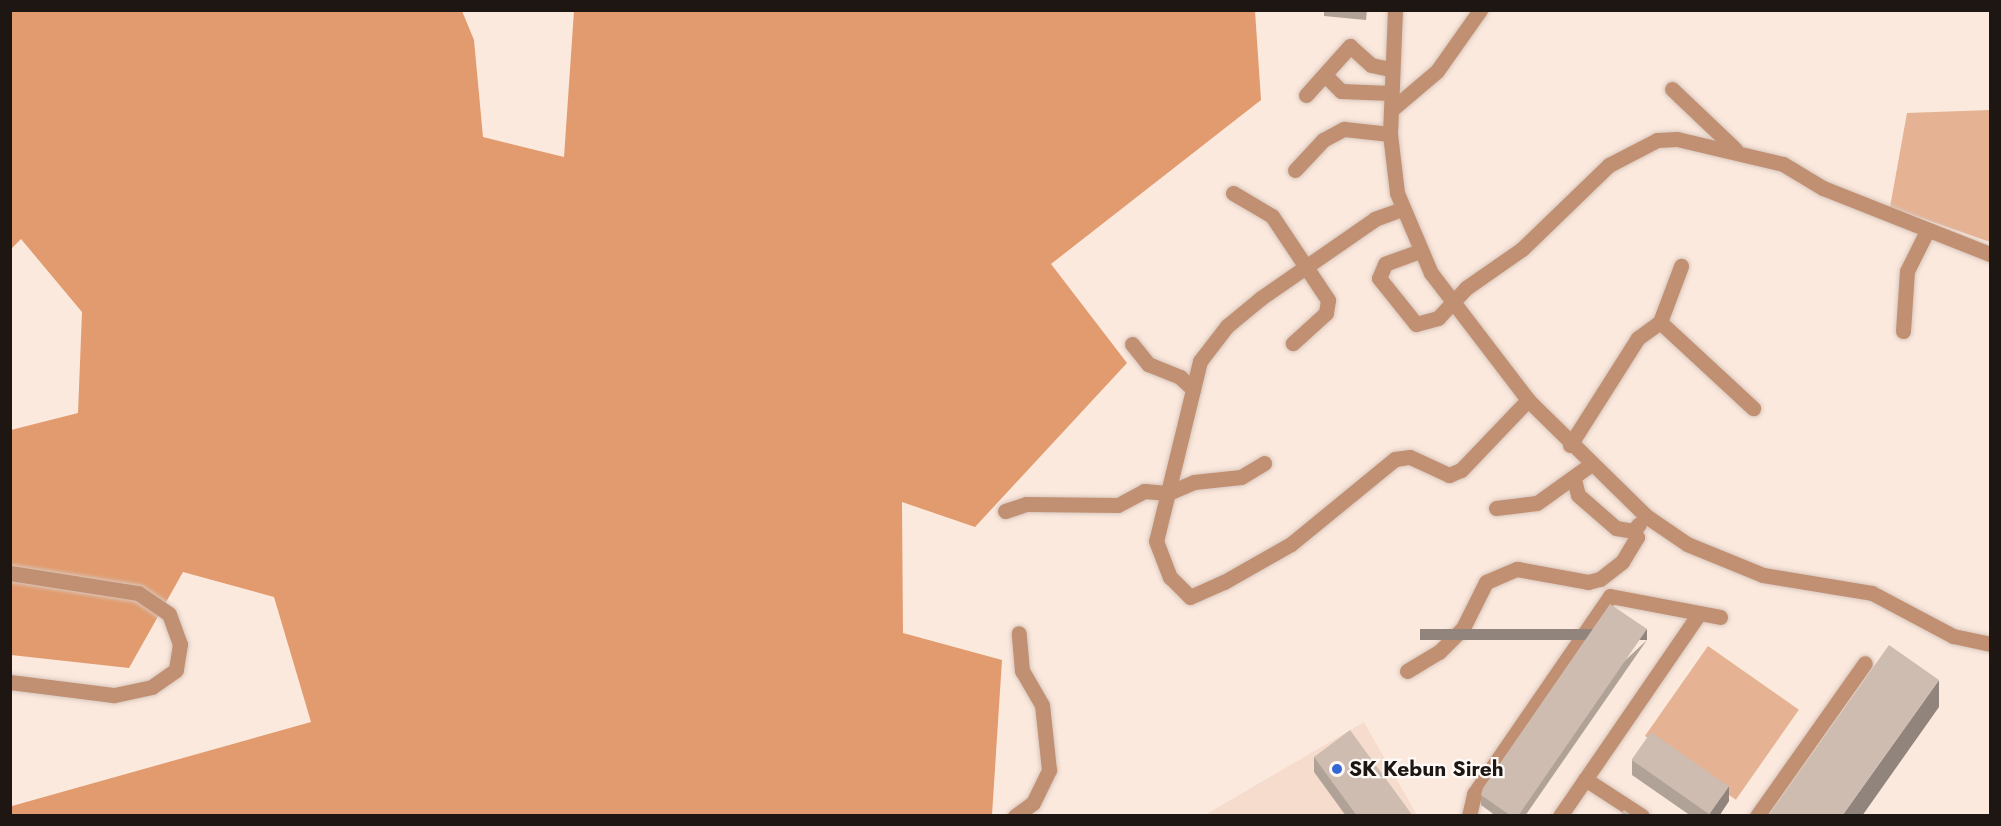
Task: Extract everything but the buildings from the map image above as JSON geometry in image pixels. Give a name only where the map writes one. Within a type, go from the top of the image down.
[{"type":"street","points":[[1395,10],[1390,69],[1390,134],[1402,209],[1420,251],[1450,302],[1528,400],[1570,445],[1646,516],[1687,544],[1740,568],[1872,593],[1953,636],[1990,644]]},
{"type":"street","points":[[1390,111],[1437,71],[1480,10]]},
{"type":"street","points":[[1306,95],[1326,76],[1350,46],[1371,65],[1390,69]]},
{"type":"street","points":[[1326,76],[1341,91],[1390,93]]},
{"type":"street","points":[[1672,89],[1735,149]]},
{"type":"street","points":[[1295,170],[1323,140],[1344,129],[1390,134]]},
{"type":"street","points":[[1420,251],[1385,264],[1379,278],[1388,293],[1416,324],[1438,318],[1450,302],[1530,243],[1584,185],[1637,147],[1677,139],[1735,149],[1783,164],[1823,188],[1862,200],[1926,233],[1990,254]]},
{"type":"street","points":[[1233,193],[1272,216],[1295,245],[1304,269],[1328,300],[1326,313],[1293,343]]},
{"type":"street","points":[[1402,209],[1375,219],[1227,326],[1200,361],[1156,541],[1170,577],[1190,597],[1291,544],[1395,459],[1410,457],[1449,475],[1461,470],[1528,400]]},
{"type":"street","points":[[1903,331],[1907,271],[1926,233]]},
{"type":"street","points":[[1570,445],[1638,338],[1660,322],[1681,266]]},
{"type":"street","points":[[1660,322],[1753,408]]},
{"type":"street","points":[[1132,344],[1148,364],[1180,377],[1193,389]]},
{"type":"street","points":[[1005,512],[1026,504],[1118,505],[1144,491],[1168,493],[1194,482],[1241,477],[1264,463]]},
{"type":"street","points":[[1496,508],[1537,503],[1574,479],[1590,465]]},
{"type":"street","points":[[1407,671],[1439,652],[1463,627],[1486,582],[1517,569],[1588,582],[1600,579],[1622,562],[1637,537],[1633,531],[1616,528],[1594,512],[1578,495],[1574,479]]},
{"type":"street","points":[[1633,531],[1646,516]]},
{"type":"street","points":[[10,573],[138,593],[170,614],[180,644],[176,670],[152,687],[113,695],[10,682]]},
{"type":"street","points":[[1469,816],[1474,794],[1610,596],[1720,617]]},
{"type":"street","points":[[1560,816],[1699,614]]},
{"type":"street","points":[[1015,816],[1033,803],[1049,770],[1042,705],[1022,671],[1019,633]]},
{"type":"street","points":[[1757,816],[1865,663]]},
{"type":"street","points":[[1585,779],[1642,816]]},
{"type":"shaded area","points":[[11,11],[462,11],[474,40],[483,137],[564,157],[574,11],[1255,11],[1261,100],[1051,264],[1127,363],[975,527],[902,502],[903,633],[1002,660],[992,815],[11,815],[12,806],[311,722],[274,597],[183,572],[129,668],[11,655],[11,430],[78,413],[82,312],[21,239],[11,249]]},
{"type":"shaded area","points":[[1990,110],[1990,242],[1890,207],[1907,113]]},
{"type":"shaded area","points":[[1708,646],[1799,710],[1736,800],[1645,736]]},
{"type":"shaded area","name":"SK Kebun Sireh","points":[[1364,722],[1417,815],[1203,816]]},
{"type":"place","name":"SK Kebun Sireh","points":[[1337,769]]}]
